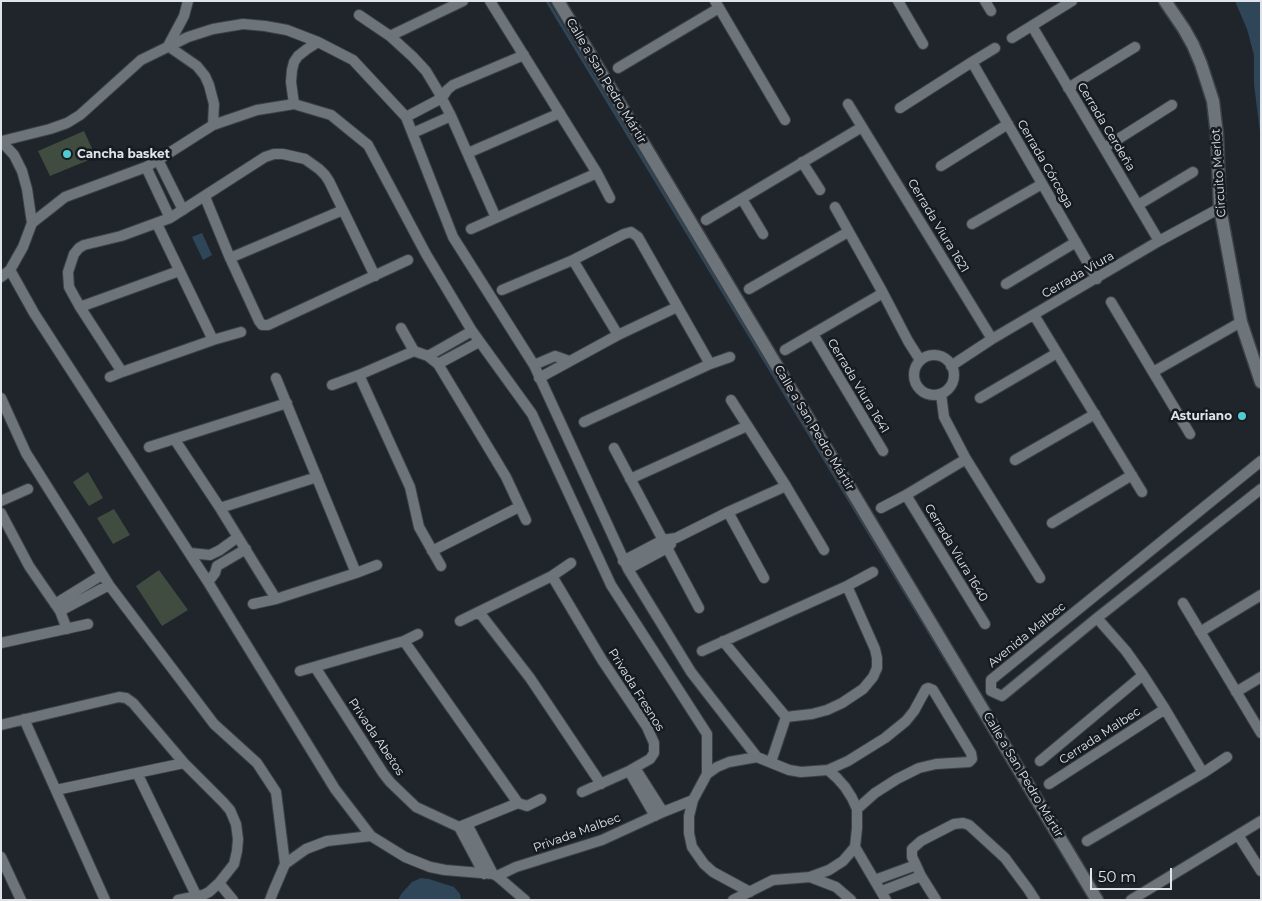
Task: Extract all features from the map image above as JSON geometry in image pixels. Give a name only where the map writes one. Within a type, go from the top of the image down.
[{"type":"main road","name":"Calle a San Pedro Mártir","points":[[558,1],[1097,900]]},
{"type":"main road","name":"Circuito Merlot","points":[[1165,1],[1193,45],[1202,64],[1213,101],[1217,135],[1220,208],[1241,322],[1261,382]]},
{"type":"street","points":[[168,46],[184,16],[188,1]]},
{"type":"street","points":[[390,36],[463,1]]},
{"type":"street","points":[[490,1],[560,113],[610,198]]},
{"type":"street","points":[[898,1],[923,44]]},
{"type":"street","points":[[1012,38],[1072,1]]},
{"type":"street","points":[[618,68],[717,4],[784,120]]},
{"type":"street","points":[[359,15],[390,36],[413,56],[426,71],[451,116],[496,218]]},
{"type":"street","points":[[1,277],[10,270],[23,247],[32,223],[27,189],[22,171],[14,155],[2,141],[50,130],[67,123],[80,115],[141,60],[188,37],[213,29],[243,24],[287,30],[318,42],[353,60],[406,117],[454,237],[534,365],[626,565],[691,672],[757,757]]},
{"type":"street","name":"Cerrada Cerdeña","points":[[1032,26],[1159,241]]},
{"type":"street","points":[[294,104],[292,70],[294,62],[298,56],[318,42]]},
{"type":"street","points":[[168,46],[197,66],[205,76],[214,104],[213,124]]},
{"type":"street","points":[[1068,88],[1135,47]]},
{"type":"street","points":[[900,108],[995,48]]},
{"type":"street","points":[[406,117],[442,98],[453,85],[524,55]]},
{"type":"street","name":"Cerrada Córcega","points":[[972,62],[1097,279]]},
{"type":"street","points":[[32,223],[65,197],[146,167],[213,124],[257,110],[294,104],[331,116],[368,145],[426,254],[472,331],[532,414],[611,585],[706,734],[707,774]]},
{"type":"street","name":"Cerrada Viura 1621","points":[[848,104],[992,339]]},
{"type":"street","points":[[1104,148],[1172,105]]},
{"type":"street","points":[[468,152],[560,113]]},
{"type":"street","points":[[413,133],[451,116]]},
{"type":"street","points":[[941,166],[1008,124]]},
{"type":"street","points":[[706,220],[862,127]]},
{"type":"street","points":[[122,372],[69,287],[68,272],[74,254],[84,244],[121,236],[170,218],[265,157],[283,154],[305,160],[319,169],[330,181],[342,210],[375,276]]},
{"type":"street","points":[[158,160],[183,210]]},
{"type":"street","points":[[802,162],[820,190]]},
{"type":"street","points":[[146,167],[170,218]]},
{"type":"street","points":[[1138,205],[1193,172]]},
{"type":"street","points":[[471,229],[596,173]]},
{"type":"street","points":[[972,224],[1042,184]]},
{"type":"street","points":[[205,197],[230,258],[262,325],[268,325],[408,260]]},
{"type":"street","points":[[742,199],[763,234]]},
{"type":"street","points":[[835,207],[920,360]]},
{"type":"street","name":"Cerrada Viura","points":[[952,366],[992,339],[1159,241],[1220,208]]},
{"type":"street","points":[[230,258],[342,210]]},
{"type":"street","points":[[157,224],[213,340]]},
{"type":"street","points":[[502,290],[573,260],[631,232],[638,237],[710,364]]},
{"type":"street","points":[[749,289],[848,232]]},
{"type":"street","points":[[1006,284],[1076,242]]},
{"type":"street","points":[[573,260],[618,336]]},
{"type":"street","points":[[10,270],[34,313],[190,553],[335,789],[371,836],[405,856],[430,867],[491,875]]},
{"type":"street","points":[[80,307],[179,271]]},
{"type":"street","name":"Cerrada Viura 1641","points":[[785,350],[883,293]]},
{"type":"street","points":[[1111,302],[1190,434]]},
{"type":"street","points":[[539,378],[677,307]]},
{"type":"street","points":[[1034,315],[1142,492]]},
{"type":"street","points":[[1152,372],[1241,322]]},
{"type":"street","points":[[401,328],[414,350],[428,356],[438,364],[506,477],[526,520]]},
{"type":"street","points":[[428,356],[472,331]]},
{"type":"street","points":[[110,377],[213,340],[241,332]]},
{"type":"street","name":"Cerrada Viura 1641","points":[[813,334],[883,451]]},
{"type":"street","points":[[438,364],[479,342]]},
{"type":"street","points":[[332,385],[414,350]]},
{"type":"street","points":[[980,398],[1057,353]]},
{"type":"street","points":[[534,365],[554,356],[569,361]]},
{"type":"street","points":[[927,356],[941,356],[952,366],[954,373],[953,381],[949,388],[941,394],[936,396],[928,395],[920,390],[915,383],[913,375],[915,367],[920,360],[927,356]]},
{"type":"street","points":[[584,422],[710,364],[730,357]]},
{"type":"street","points":[[359,375],[410,488],[419,527],[441,566]]},
{"type":"street","points":[[276,378],[356,573]]},
{"type":"street","points":[[941,394],[944,417],[966,459],[1040,578]]},
{"type":"street","points":[[1,398],[26,453],[108,585],[214,724],[257,763],[276,792],[285,864]]},
{"type":"street","points":[[731,400],[824,550]]},
{"type":"street","points":[[149,447],[286,404]]},
{"type":"street","points":[[1015,460],[1095,414]]},
{"type":"street","points":[[630,479],[747,426]]},
{"type":"street","points":[[175,440],[220,508],[276,599]]},
{"type":"street","points":[[614,448],[699,608]]},
{"type":"street","points":[[882,508],[966,459]]},
{"type":"street","name":"Avenida Malbec","points":[[1261,461],[991,680],[991,691],[1002,696],[1097,618],[1261,489]]},
{"type":"street","points":[[1052,523],[1132,475]]},
{"type":"street","points":[[220,508],[317,476]]},
{"type":"street","points":[[626,565],[728,512],[786,486]]},
{"type":"street","points":[[1,501],[28,489]]},
{"type":"street","name":"Cerrada Viura 1640","points":[[906,495],[985,624]]},
{"type":"street","points":[[432,551],[519,506]]},
{"type":"street","points":[[728,512],[764,578]]},
{"type":"street","points":[[1,513],[29,566],[58,608],[67,629]]},
{"type":"street","points":[[190,553],[210,555],[238,537]]},
{"type":"street","points":[[208,582],[217,566],[246,549]]},
{"type":"street","points":[[210,555],[217,566]]},
{"type":"street","points":[[460,621],[552,576],[572,563]]},
{"type":"street","points":[[253,604],[276,599],[377,565]]},
{"type":"street","points":[[702,651],[847,586],[873,572]]},
{"type":"street","points":[[58,608],[102,575]]},
{"type":"street","name":"Privada Fresnos","points":[[552,576],[654,743],[654,753],[650,759],[632,770],[582,792]]},
{"type":"street","points":[[58,608],[108,585]]},
{"type":"street","points":[[786,717],[812,714],[842,703],[863,689],[877,668],[875,649],[847,586]]},
{"type":"street","points":[[1200,632],[1261,595]]},
{"type":"street","points":[[1183,603],[1261,733]]},
{"type":"street","points":[[479,612],[530,678],[601,784]]},
{"type":"street","points":[[1097,618],[1143,675],[1202,773]]},
{"type":"street","points":[[1,643],[88,624]]},
{"type":"street","points":[[300,671],[404,641],[418,634]]},
{"type":"street","points":[[404,641],[518,803],[527,806],[541,799]]},
{"type":"street","points":[[724,641],[786,717]]},
{"type":"street","name":"Privada Abetos","points":[[315,667],[390,782],[416,807],[463,825]]},
{"type":"street","name":"Cerrada Malbec","points":[[1040,762],[1143,675]]},
{"type":"street","points":[[1236,692],[1261,677]]},
{"type":"street","points":[[750,892],[713,872],[700,859],[692,847],[689,832],[689,816],[692,800],[707,774],[728,762],[757,757],[789,770],[801,772],[828,770],[848,761],[885,738],[914,712],[926,689],[933,690],[971,753],[972,759],[968,762],[936,764],[919,768],[875,793],[857,809]]},
{"type":"street","points":[[1,725],[122,697],[133,703],[184,763],[224,802],[236,824],[238,845],[234,864],[219,883],[212,896],[178,900]]},
{"type":"street","name":"Cerrada Malbec","points":[[1049,784],[1165,709]]},
{"type":"street","points":[[771,762],[786,717]]},
{"type":"street","points":[[24,719],[105,900]]},
{"type":"street","points":[[1087,841],[1227,757]]},
{"type":"street","points":[[56,790],[184,763]]},
{"type":"street","points":[[632,770],[659,814]]},
{"type":"street","points":[[828,770],[845,787],[857,809],[856,847],[884,896],[921,876]]},
{"type":"street","points":[[137,773],[197,897]]},
{"type":"street","name":"Privada Malbec","points":[[491,875],[602,840],[692,800]]},
{"type":"street","points":[[518,803],[463,825],[491,875],[525,900]]},
{"type":"street","points":[[1130,900],[1143,897],[1261,821]]},
{"type":"street","points":[[936,900],[912,857],[912,849],[916,844],[954,824],[963,823],[969,825],[1005,858],[1035,900]]},
{"type":"street","points":[[1238,835],[1261,871]]},
{"type":"street","points":[[270,900],[285,864],[306,849],[327,841],[371,836]]},
{"type":"street","points":[[733,900],[772,880],[810,877],[836,867],[856,847]]},
{"type":"street","points":[[1,858],[17,898]]},
{"type":"street","points":[[876,880],[916,865]]},
{"type":"street","points":[[810,877],[836,887],[851,900]]},
{"type":"street","points":[[219,883],[233,900]]},
{"type":"green space","name":"Cancha basket","points":[[84,131],[96,157],[50,176],[38,151]]},
{"type":"green space","points":[[88,472],[103,498],[89,506],[73,482]]},
{"type":"green space","points":[[114,509],[130,535],[113,544],[97,518]]},
{"type":"green space","points":[[159,570],[188,610],[162,626],[136,586]]},
{"type":"water","points":[[1235,1],[1261,1],[1261,140],[1254,84],[1254,55],[1247,29]]},
{"type":"water","points":[[202,233],[212,255],[203,260],[192,237]]},
{"type":"water","points":[[421,878],[454,887],[460,894],[461,900],[399,900],[402,893],[412,882]]},
{"type":"waterway","points":[[547,1],[955,675]]},
{"type":"place","name":"Cancha basket","points":[[67,154]]},
{"type":"place","name":"Asturiano","points":[[1242,416]]}]
